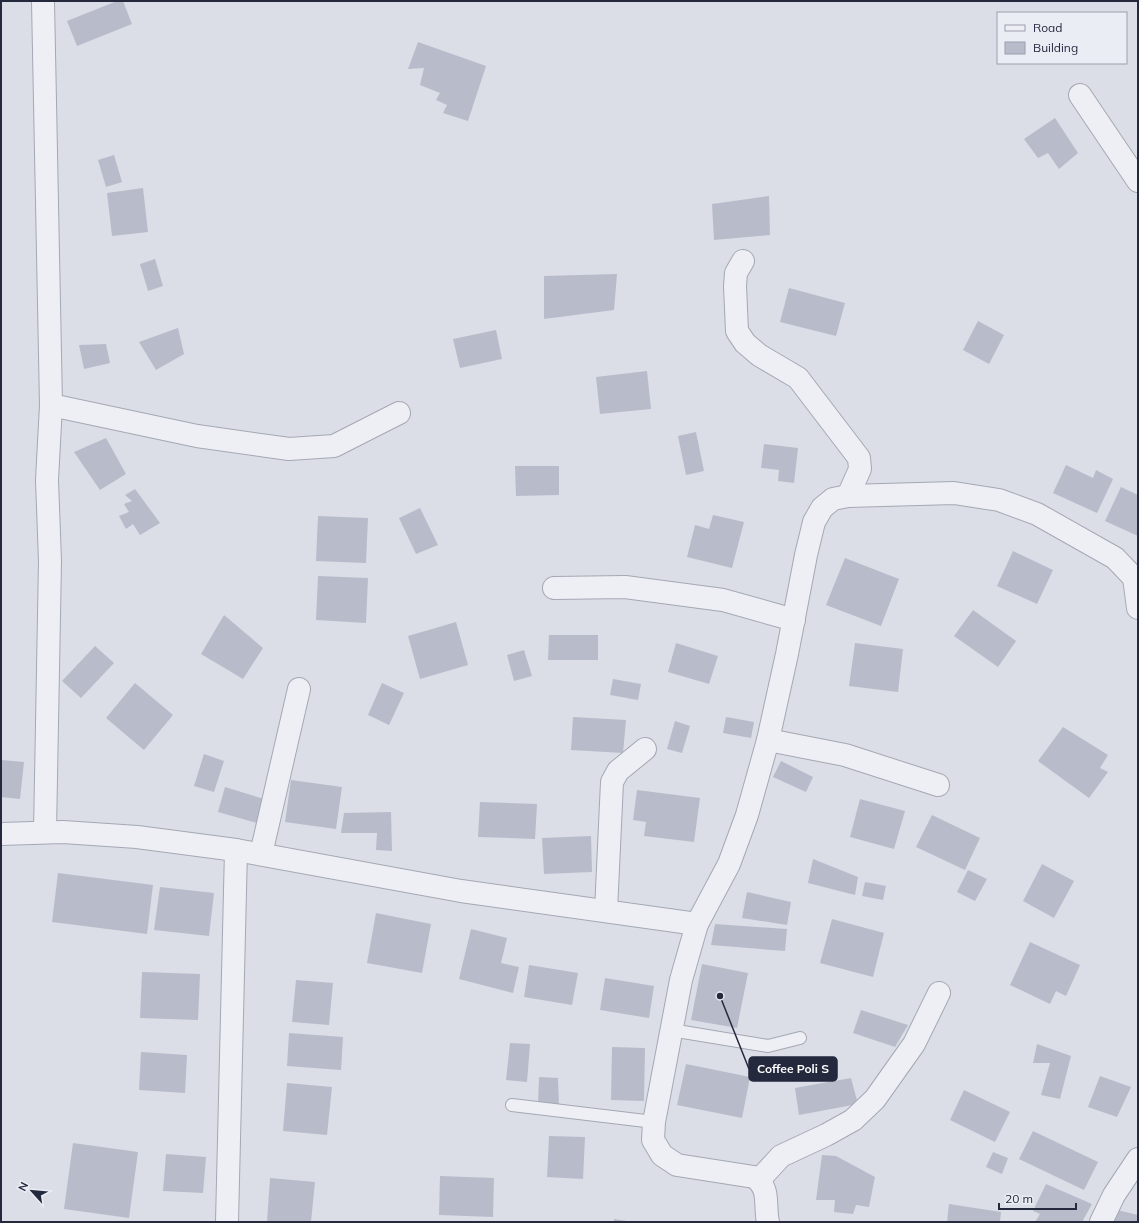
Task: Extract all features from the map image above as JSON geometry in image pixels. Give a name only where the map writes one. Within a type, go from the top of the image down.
[{"type":"street","points":[[43,1],[51,405],[47,480],[50,561],[45,832]]},
{"type":"street","points":[[1080,96],[1138,181]]},
{"type":"street","points":[[743,261],[736,273],[735,286],[737,331],[745,343],[759,355],[798,378],[859,458],[860,469],[848,496]]},
{"type":"street","points":[[51,405],[197,436],[289,450],[334,446],[399,413]]},
{"type":"street","points":[[768,1222],[764,1187],[760,1180],[754,1177],[677,1165],[662,1156],[652,1140],[680,980],[697,924],[729,864],[747,815],[768,740],[814,522],[822,508],[833,499],[848,496],[954,493],[999,500],[1037,514],[1115,558],[1134,578],[1138,608]]},
{"type":"street","points":[[554,588],[625,587],[716,599],[794,620]]},
{"type":"street","points":[[261,854],[299,689]]},
{"type":"street","points":[[768,740],[845,755],[938,785]]},
{"type":"street","points":[[606,911],[612,782],[618,771],[645,749]]},
{"type":"street","points":[[1,834],[63,832],[137,837],[261,854],[462,891],[697,924]]},
{"type":"street","points":[[227,1222],[236,850]]},
{"type":"street","points":[[760,1180],[781,1156],[854,1120],[875,1099],[914,1044],[939,993]]},
{"type":"street","points":[[1101,1222],[1114,1195],[1138,1159]]},
{"type":"lane","points":[[671,1030],[768,1046],[800,1038]]},
{"type":"lane","points":[[512,1105],[654,1122]]},
{"type":"building","points":[[117,1],[123,1],[132,24],[77,46],[67,21]]},
{"type":"building","points":[[418,42],[486,66],[468,121],[443,113],[447,105],[436,100],[440,93],[420,85],[424,68],[408,69]]},
{"type":"building","points":[[1055,118],[1078,153],[1059,169],[1048,153],[1038,158],[1024,139]]},
{"type":"building","points":[[114,155],[122,182],[106,187],[98,160]]},
{"type":"building","points":[[143,188],[148,232],[112,236],[107,193]]},
{"type":"building","points":[[769,196],[770,235],[714,240],[712,204]]},
{"type":"building","points":[[155,259],[163,286],[148,291],[140,264]]},
{"type":"building","points":[[617,274],[614,310],[544,319],[544,276]]},
{"type":"building","points":[[789,288],[845,303],[836,336],[780,322]]},
{"type":"building","points":[[978,321],[1004,335],[989,364],[963,350]]},
{"type":"building","points":[[178,328],[184,354],[156,370],[139,342]]},
{"type":"building","points":[[496,330],[502,359],[460,368],[453,339]]},
{"type":"building","points":[[106,344],[110,363],[84,369],[79,345]]},
{"type":"building","points":[[647,371],[651,409],[600,414],[596,377]]},
{"type":"building","points":[[696,432],[704,471],[686,475],[678,436]]},
{"type":"building","points":[[106,438],[126,474],[100,490],[74,452]]},
{"type":"building","points":[[764,444],[798,448],[794,483],[778,481],[779,470],[761,468]]},
{"type":"building","points":[[1066,465],[1093,478],[1096,470],[1113,479],[1097,513],[1053,493]]},
{"type":"building","points":[[515,466],[559,466],[559,495],[516,496]]},
{"type":"building","points":[[1121,487],[1138,495],[1138,536],[1105,521]]},
{"type":"building","points":[[135,489],[160,523],[140,535],[133,524],[126,529],[119,516],[129,512],[124,504],[132,501],[125,495]]},
{"type":"building","points":[[420,508],[438,545],[416,554],[399,518]]},
{"type":"building","points":[[713,515],[744,522],[732,568],[687,557],[695,525],[709,529]]},
{"type":"building","points":[[318,516],[368,518],[366,563],[316,561]]},
{"type":"building","points":[[1013,551],[1053,570],[1037,604],[997,586]]},
{"type":"building","points":[[845,558],[899,579],[881,626],[826,605]]},
{"type":"building","points":[[318,576],[368,578],[366,623],[316,620]]},
{"type":"building","points":[[973,610],[1016,641],[998,667],[954,636]]},
{"type":"building","points":[[224,615],[263,648],[243,679],[201,654]]},
{"type":"building","points":[[456,622],[468,665],[420,679],[408,636]]},
{"type":"building","points":[[549,635],[598,635],[598,660],[548,660]]},
{"type":"building","points":[[676,643],[718,656],[709,684],[668,672]]},
{"type":"building","points":[[855,643],[903,649],[898,692],[849,686]]},
{"type":"building","points":[[95,646],[114,663],[81,698],[62,681]]},
{"type":"building","points":[[524,650],[532,676],[514,681],[507,655]]},
{"type":"building","points":[[613,679],[641,684],[638,700],[610,695]]},
{"type":"building","points":[[135,683],[173,715],[144,750],[106,718]]},
{"type":"building","points":[[382,683],[404,693],[389,725],[368,715]]},
{"type":"building","points":[[573,717],[626,720],[623,753],[571,750]]},
{"type":"building","points":[[726,717],[754,722],[751,738],[723,733]]},
{"type":"building","points":[[675,721],[690,726],[682,753],[667,749]]},
{"type":"building","points":[[1063,727],[1108,755],[1100,768],[1108,772],[1089,798],[1038,761]]},
{"type":"building","points":[[204,754],[224,761],[214,792],[194,786]]},
{"type":"building","points":[[1,760],[24,762],[20,799],[1,797]]},
{"type":"building","points":[[781,761],[813,777],[806,792],[773,777]]},
{"type":"building","points":[[291,780],[342,787],[336,829],[285,822]]},
{"type":"building","points":[[225,787],[264,799],[257,823],[218,812]]},
{"type":"building","points":[[637,790],[700,798],[694,842],[644,836],[646,822],[633,820]]},
{"type":"building","points":[[860,799],[905,811],[894,849],[850,837]]},
{"type":"building","points":[[480,802],[537,804],[535,839],[478,837]]},
{"type":"building","points":[[391,812],[392,851],[376,850],[377,833],[341,833],[344,813]]},
{"type":"building","points":[[932,815],[980,838],[965,870],[916,847]]},
{"type":"building","points":[[591,836],[592,872],[544,874],[542,838]]},
{"type":"building","points":[[813,859],[858,877],[855,895],[808,883]]},
{"type":"building","points":[[1042,864],[1074,881],[1054,918],[1023,901]]},
{"type":"building","points":[[968,870],[987,879],[975,901],[957,892]]},
{"type":"building","points":[[58,873],[153,885],[147,934],[52,922]]},
{"type":"building","points":[[865,882],[886,886],[883,900],[862,896]]},
{"type":"building","points":[[160,887],[214,893],[209,936],[154,930]]},
{"type":"building","points":[[747,892],[791,902],[787,925],[742,918]]},
{"type":"building","points":[[376,913],[431,924],[422,973],[367,963]]},
{"type":"building","points":[[832,919],[884,933],[873,977],[820,963]]},
{"type":"building","points":[[715,924],[787,929],[785,951],[711,945]]},
{"type":"building","points":[[471,929],[507,938],[501,963],[519,967],[513,993],[459,979]]},
{"type":"building","points":[[1030,942],[1080,965],[1066,996],[1056,991],[1050,1004],[1010,985]]},
{"type":"building","points":[[702,964],[748,973],[737,1028],[691,1020]]},
{"type":"building","points":[[529,965],[578,973],[572,1005],[524,997]]},
{"type":"building","points":[[142,972],[200,974],[198,1020],[140,1018]]},
{"type":"building","points":[[605,978],[654,986],[649,1018],[600,1010]]},
{"type":"building","points":[[296,980],[333,983],[329,1025],[292,1022]]},
{"type":"building","points":[[861,1010],[908,1025],[895,1047],[853,1033]]},
{"type":"building","points":[[289,1033],[343,1037],[341,1070],[287,1066]]},
{"type":"building","points":[[510,1043],[530,1044],[527,1082],[506,1080]]},
{"type":"building","points":[[1037,1044],[1071,1056],[1060,1099],[1041,1095],[1050,1063],[1033,1063]]},
{"type":"building","points":[[612,1047],[645,1048],[644,1101],[611,1100]]},
{"type":"building","points":[[141,1052],[187,1055],[185,1093],[139,1090]]},
{"type":"building","points":[[686,1064],[750,1077],[742,1118],[677,1105]]},
{"type":"building","points":[[1100,1076],[1131,1087],[1117,1117],[1088,1107]]},
{"type":"building","points":[[539,1077],[558,1078],[559,1106],[538,1104]]},
{"type":"building","points":[[851,1078],[858,1104],[799,1115],[795,1088]]},
{"type":"building","points":[[287,1083],[332,1087],[327,1135],[283,1131]]},
{"type":"building","points":[[964,1090],[1010,1112],[995,1142],[950,1120]]},
{"type":"building","points":[[1033,1131],[1098,1162],[1084,1190],[1019,1159]]},
{"type":"building","points":[[549,1136],[585,1137],[583,1179],[547,1177]]},
{"type":"building","points":[[73,1143],[138,1152],[129,1218],[64,1209]]},
{"type":"building","points":[[993,1152],[1008,1158],[1002,1174],[986,1167]]},
{"type":"building","points":[[166,1154],[206,1157],[203,1193],[163,1191]]},
{"type":"building","points":[[822,1155],[836,1156],[875,1177],[869,1207],[856,1205],[853,1214],[834,1212],[835,1200],[816,1200]]},
{"type":"building","points":[[440,1176],[494,1178],[493,1217],[439,1215]]},
{"type":"building","points":[[270,1178],[315,1182],[311,1222],[267,1222]]},
{"type":"building","points":[[1046,1184],[1092,1204],[1082,1222],[1035,1222],[1040,1214],[1033,1211]]},
{"type":"building","points":[[949,1204],[1001,1212],[1000,1222],[947,1222]]},
{"type":"building","points":[[1113,1209],[1138,1215],[1138,1222],[1107,1222]]},
{"type":"building","points":[[614,1219],[627,1221],[627,1222],[614,1222]]},
{"type":"place","name":"Coffee Poli S","points":[[720,996]]}]
